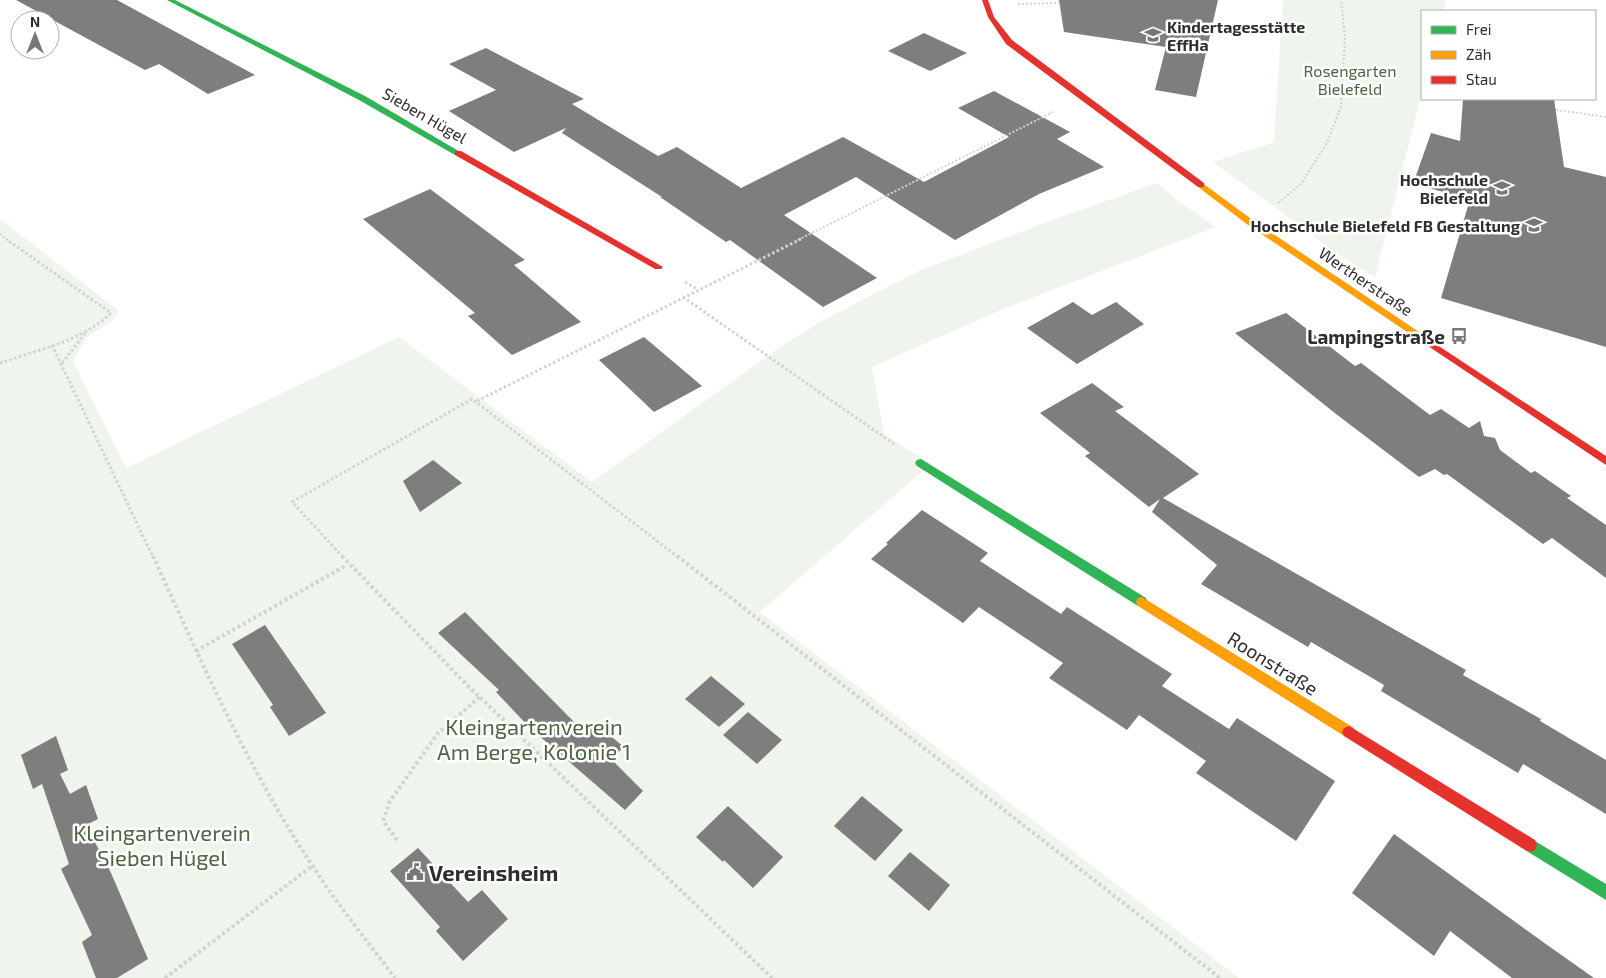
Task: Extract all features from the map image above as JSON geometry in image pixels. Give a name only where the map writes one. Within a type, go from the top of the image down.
[{"type":"street","name":"Sieben Hügel","points":[[170,0],[362,98],[658,267]]},
{"type":"street","name":"Wertherstraße","points":[[985,2],[995,26],[1009,42],[1251,223],[1606,461]]},
{"type":"street","name":"Roonstraße","points":[[921,463],[1606,893]]},
{"type":"path","points":[[1251,223],[1301,184],[1327,143],[1341,106],[1345,38],[1341,0]]},
{"type":"path","points":[[985,2],[1060,3]]},
{"type":"path","points":[[477,401],[1082,97]]},
{"type":"path","points":[[1556,110],[1606,117]]},
{"type":"path","points":[[0,234],[111,313],[105,321],[87,331],[0,363]]},
{"type":"path","points":[[683,297],[921,463]]},
{"type":"path","points":[[62,363],[87,331]]},
{"type":"path","points":[[52,345],[142,532],[196,651],[260,780],[312,866],[395,978]]},
{"type":"path","points":[[772,978],[480,697],[347,564],[292,502],[472,399],[477,401],[1220,978]]},
{"type":"path","points":[[196,651],[347,564]]},
{"type":"path","points":[[397,840],[383,821],[390,801],[438,732],[480,697]]},
{"type":"path","points":[[165,978],[312,866]]},
{"type":"green space","name":"Rosengarten Bielefeld","points":[[1283,0],[1446,0],[1443,10],[1421,10],[1421,96],[1375,277],[1348,261],[1213,162],[1274,142]]},
{"type":"green space","name":"Kleingartenverein Am Berge, Kolonie 1","points":[[1157,183],[1178,201],[1216,227],[1003,309],[872,367],[884,434],[931,464],[760,612],[1239,978],[0,978],[0,219],[119,311],[110,323],[88,336],[73,361],[126,468],[399,337],[592,482],[779,348],[825,319],[921,270]]},
{"type":"building","points":[[16,0],[117,0],[255,75],[208,94],[159,64],[145,70],[60,24],[60,10],[34,10]]},
{"type":"building","points":[[1059,0],[1218,0],[1196,97],[1155,90],[1166,47],[1064,32]]},
{"type":"building","points":[[924,33],[967,53],[930,71],[888,51]]},
{"type":"building","points":[[486,48],[584,99],[572,104],[658,156],[677,147],[741,188],[843,137],[924,182],[1009,137],[958,108],[994,91],[1070,132],[1057,139],[1104,167],[1039,194],[955,240],[856,177],[784,215],[877,278],[823,307],[730,240],[726,242],[660,197],[662,197],[562,133],[566,128],[514,152],[449,111],[496,90],[449,64]]},
{"type":"building","name":"Hochschule Bielefeld FB Gestaltung","points":[[1463,100],[1554,100],[1564,167],[1606,177],[1606,347],[1441,298],[1470,199],[1413,184],[1431,133],[1460,141]]},
{"type":"building","points":[[430,189],[525,260],[514,265],[581,322],[512,355],[468,316],[475,313],[363,219]]},
{"type":"building","points":[[1073,302],[1092,315],[1116,302],[1144,324],[1077,364],[1027,328]]},
{"type":"building","points":[[1286,313],[1355,366],[1361,363],[1430,415],[1441,409],[1469,428],[1480,421],[1484,436],[1495,438],[1500,450],[1531,473],[1535,471],[1571,496],[1567,498],[1606,525],[1606,578],[1552,538],[1543,544],[1447,474],[1444,475],[1435,469],[1419,477],[1336,414],[1235,333]]},
{"type":"building","points":[[644,337],[702,386],[654,412],[599,360]]},
{"type":"building","points":[[1092,383],[1124,407],[1115,411],[1199,474],[1163,498],[1466,670],[1463,675],[1541,719],[1540,721],[1606,760],[1606,814],[1523,764],[1518,773],[1381,691],[1384,685],[1311,642],[1308,647],[1201,584],[1217,565],[1152,512],[1160,499],[1149,507],[1085,456],[1090,453],[1040,413]]},
{"type":"building","points":[[433,460],[462,483],[420,512],[403,481]]},
{"type":"building","points":[[922,510],[988,553],[980,561],[1061,614],[1067,607],[1172,674],[1162,686],[1229,729],[1237,718],[1335,781],[1296,841],[1196,773],[1206,761],[1139,715],[1127,730],[1049,678],[1063,663],[979,607],[963,623],[871,559]]},
{"type":"building","points":[[465,612],[585,733],[596,724],[624,747],[611,759],[643,791],[625,810],[530,728],[496,692],[499,690],[438,633]]},
{"type":"building","points":[[265,625],[326,713],[289,736],[270,707],[273,705],[232,644]]},
{"type":"building","points":[[711,676],[745,704],[719,727],[685,699]]},
{"type":"building","points":[[748,712],[782,740],[757,764],[723,735]]},
{"type":"building","points":[[56,736],[68,770],[60,774],[70,794],[86,785],[98,819],[86,825],[111,873],[148,959],[117,978],[96,978],[82,942],[92,935],[61,869],[69,864],[42,784],[33,789],[21,755]]},
{"type":"building","points":[[862,796],[903,830],[875,861],[834,826]]},
{"type":"building","points":[[728,806],[783,857],[753,888],[724,860],[723,862],[696,837]]},
{"type":"building","points":[[1394,834],[1594,978],[1512,978],[1450,931],[1434,956],[1352,893]]},
{"type":"building","points":[[418,848],[468,902],[482,890],[508,919],[463,961],[436,931],[440,927],[390,871]]},
{"type":"building","points":[[910,852],[950,885],[929,911],[888,876]]},
{"type":"traffic: fast","points":[[170,0],[362,98],[458,153]]},
{"type":"traffic: fast","points":[[921,463],[1142,602]]},
{"type":"traffic: fast","points":[[1530,845],[1606,893]]},
{"type":"traffic: slow","points":[[1201,185],[1251,223],[1425,340]]},
{"type":"traffic: slow","points":[[1142,602],[1349,732]]},
{"type":"traffic: jam","points":[[985,0],[991,17],[1009,42],[1201,185]]},
{"type":"traffic: jam","points":[[458,153],[658,267]]},
{"type":"traffic: jam","points":[[1425,340],[1606,461]]},
{"type":"traffic: jam","points":[[1349,732],[1530,845]]},
{"type":"place","name":"Kindertagesstätte EffHa","points":[[1153,35]]},
{"type":"place","name":"Hochschule Bielefeld","points":[[1502,188]]},
{"type":"place","name":"Hochschule Bielefeld FB Gestaltung","points":[[1534,225]]},
{"type":"place","name":"Lampingstraße","points":[[1459,336]]},
{"type":"place","name":"Vereinsheim","points":[[415,872]]},
{"type":"park label","name":"Kleingartenverein Sieben Hügel","points":[[162,844]]}]
